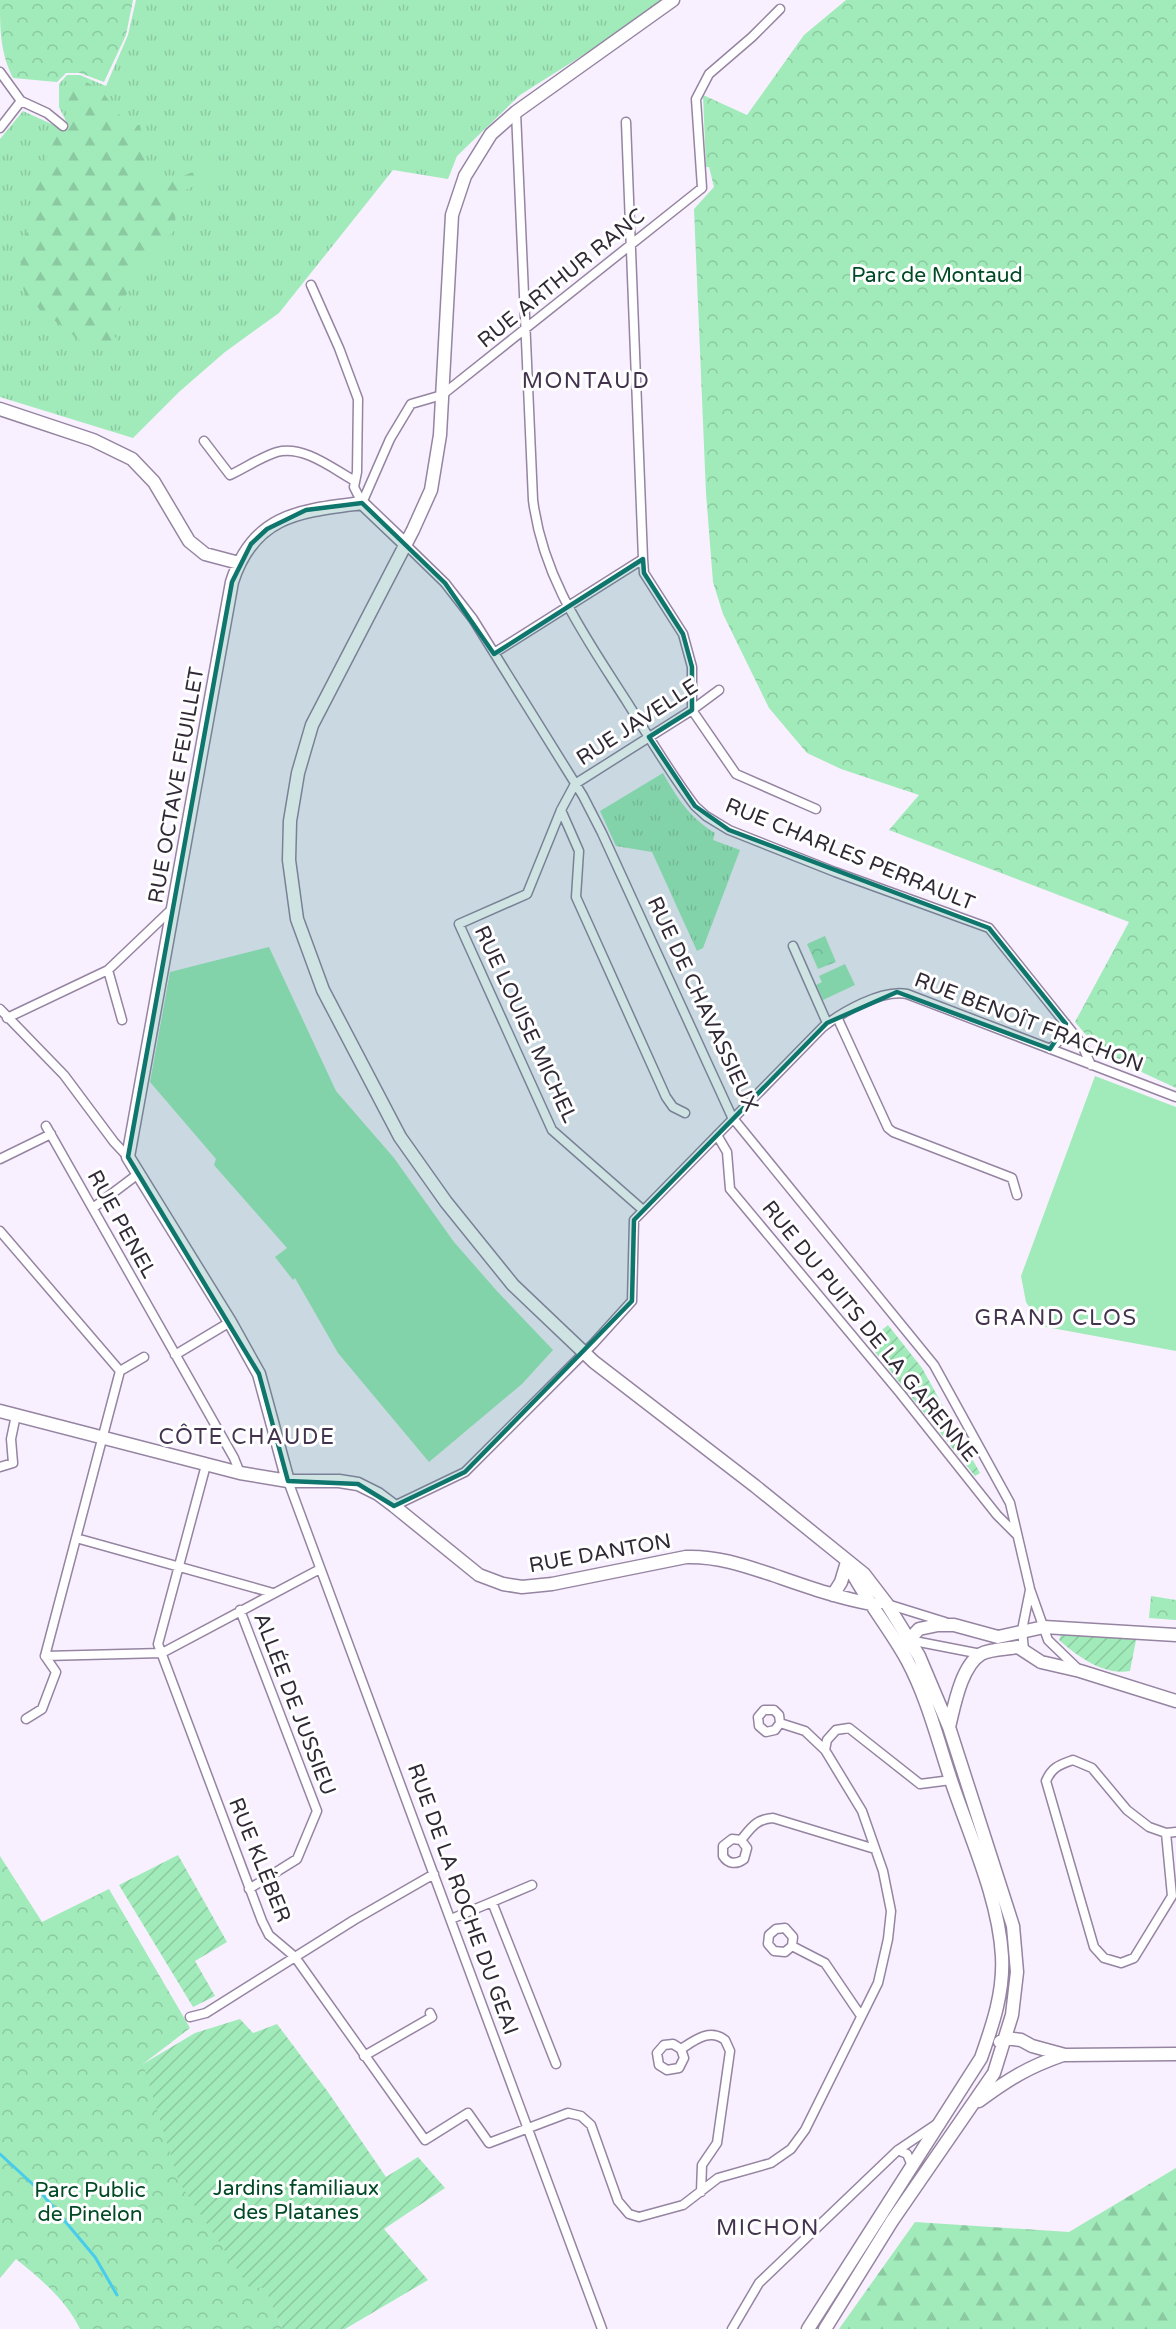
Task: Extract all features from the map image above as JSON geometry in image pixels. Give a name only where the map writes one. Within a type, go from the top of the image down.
[{"type":"street","points":[[673,0],[516,112],[491,134],[465,176],[452,215],[440,435],[431,490],[406,544],[312,725],[298,773],[290,820],[289,860],[297,920],[323,990],[400,1137],[446,1202],[513,1285],[584,1353],[864,1574],[887,1604],[927,1706],[997,1921],[1002,1954],[1000,1995],[981,2058],[807,2329]]},
{"type":"street","name":"RUE ARTHUR RANC","points":[[442,395],[702,188],[696,99],[710,74],[780,9]]},
{"type":"street","points":[[0,72],[21,101],[47,113],[63,126]]},
{"type":"street","points":[[0,128],[21,101]]},
{"type":"street","name":"RUE CHARLES PERRAULT","points":[[516,112],[532,500],[536,522],[567,607],[649,737],[695,806],[706,816],[729,830],[835,872],[989,928],[1081,1043],[1091,1065]]},
{"type":"street","points":[[626,122],[644,573],[684,633],[692,667],[692,710],[736,774],[816,809]]},
{"type":"street","points":[[311,285],[339,348],[358,399],[357,472],[354,487],[362,503]]},
{"type":"street","points":[[362,503],[390,439],[411,404],[442,395]]},
{"type":"street","points":[[0,409],[93,440],[132,459],[154,482],[189,541],[206,554],[238,563]]},
{"type":"street","points":[[204,441],[230,475],[278,452],[291,451],[308,455],[355,481]]},
{"type":"street","name":"RUE DE CHAVASSIEUX","points":[[362,503],[445,583],[494,653],[575,783],[602,833],[732,1117],[934,1365],[1010,1503],[1020,1538],[1030,1589],[1048,1640],[1080,1671]]},
{"type":"street","name":"RUE OCTAVE FEUILLET","points":[[128,1156],[232,582],[238,563],[251,544],[267,529],[287,517],[306,510],[362,503]]},
{"type":"street","points":[[494,653],[643,559]]},
{"type":"street","name":"RUE JAVELLE","points":[[575,783],[692,710],[719,690]]},
{"type":"street","points":[[575,783],[561,810],[579,852],[576,897],[666,1097],[673,1107],[685,1113]]},
{"type":"street","name":"RUE LOUISE MICHEL","points":[[561,810],[527,894],[459,924],[552,1130],[643,1210]]},
{"type":"street","points":[[7,1018],[108,970],[173,908]]},
{"type":"street","points":[[793,946],[827,1023]]},
{"type":"street","points":[[108,970],[122,1020]]},
{"type":"street","name":"RUE BENOÎT FRACHON","points":[[643,1210],[827,1023],[878,997],[897,992],[1176,1098]]},
{"type":"street","points":[[0,1009],[64,1075],[114,1142],[128,1156],[230,1322],[259,1374],[288,1481]]},
{"type":"street","points":[[837,1017],[888,1128],[893,1132],[1012,1178],[1017,1196]]},
{"type":"street","points":[[1050,1049],[1060,1040],[1066,1024]]},
{"type":"street","name":"RUE PENEL","points":[[46,1126],[234,1458],[240,1473]]},
{"type":"street","points":[[0,1159],[51,1134]]},
{"type":"street","name":"RUE DU PUITS DE LA GARENNE","points":[[717,1135],[727,1152],[730,1188],[900,1393],[997,1515],[1020,1538]]},
{"type":"street","points":[[93,1208],[138,1174]]},
{"type":"street","points":[[394,1506],[465,1472],[584,1353],[632,1301],[634,1221],[643,1210]]},
{"type":"street","points":[[0,1231],[120,1371]]},
{"type":"street","points":[[175,1355],[230,1322]]},
{"type":"street","points":[[26,1719],[42,1709],[56,1672],[45,1656],[120,1371],[144,1357]]},
{"type":"street","name":"RUE DANTON","points":[[0,1411],[240,1473],[288,1481],[339,1481],[358,1484],[378,1494],[394,1506],[479,1575],[503,1584],[535,1586],[686,1557],[704,1556],[723,1559],[833,1595],[872,1604]]},
{"type":"street","points":[[0,1467],[13,1463],[11,1439],[16,1415]]},
{"type":"street","name":"RUE KLÉBER","points":[[206,1465],[158,1644],[249,1889],[269,1935],[295,1958],[425,2140],[468,2113],[489,2143],[528,2128]]},
{"type":"street","name":"RUE DE LA ROCHE DU GEAI","points":[[288,1481],[602,2329]]},
{"type":"street","points":[[76,1538],[273,1593]]},
{"type":"street","points":[[833,1595],[841,1582],[847,1562]]},
{"type":"street","points":[[825,2329],[892,2222],[994,2073],[1012,2015],[1017,1972],[1013,1926],[949,1727],[929,1677],[872,1604],[855,1580],[847,1562]]},
{"type":"street","points":[[45,1656],[162,1653],[320,1569]]},
{"type":"street","name":"RUE DE CHAVASSIEUX","points":[[1024,1650],[1022,1630],[1030,1589]]},
{"type":"street","points":[[872,1604],[887,1604],[998,1637],[1044,1627],[1176,1635]]},
{"type":"street","name":"ALLÉE DE JUSSIEU","points":[[240,1610],[317,1811],[297,1859],[249,1889]]},
{"type":"street","points":[[904,1643],[919,1629],[954,1625]]},
{"type":"street","points":[[904,1643],[981,1654],[1018,1647],[1041,1662],[1080,1671],[1176,1701]]},
{"type":"street","points":[[949,1727],[958,1689],[981,1654]]},
{"type":"street","points":[[528,2128],[568,2113],[581,2116],[591,2125],[618,2201],[629,2214],[639,2217],[682,2205],[718,2178],[771,2163],[791,2149],[805,2130],[878,1983],[891,1911],[888,1890],[862,1811],[825,1750],[805,1731],[780,1723]]},
{"type":"street","points":[[825,1750],[826,1740],[832,1732],[840,1728],[849,1728],[920,1784],[951,1780]]},
{"type":"street","points":[[1166,1833],[1173,1896],[1134,1958],[1121,1963],[1104,1958],[1094,1947],[1046,1781],[1050,1771],[1055,1766],[1073,1760],[1092,1768],[1127,1810],[1149,1827],[1166,1833],[1176,1832]]},
{"type":"street","points":[[741,1840],[754,1824],[773,1818],[875,1849]]},
{"type":"street","points":[[190,2017],[206,2013],[354,1920],[434,1874]]},
{"type":"street","points":[[451,1918],[532,1885]]},
{"type":"street","points":[[492,1902],[555,2064]]},
{"type":"street","points":[[792,1946],[825,1963],[861,2016]]},
{"type":"street","points":[[364,2056],[432,2017],[430,2013]]},
{"type":"street","points":[[1012,2015],[1021,2040]]},
{"type":"street","points":[[681,2049],[712,2034],[725,2040],[730,2051],[717,2143],[702,2165],[700,2192]]},
{"type":"street","points":[[981,2058],[1006,2038],[1021,2040],[1032,2046],[1065,2055],[1176,2054]]},
{"type":"street","points":[[968,2109],[1011,2077],[1035,2065],[1065,2055]]},
{"type":"street","points":[[732,2329],[759,2283],[898,2150],[940,2121]]},
{"type":"street","points":[[898,2150],[907,2154],[912,2166]]},
{"type":"highlighted area","points":[[362,503],[445,583],[494,654],[643,559],[644,573],[683,634],[692,667],[692,710],[649,737],[695,806],[729,830],[989,928],[1066,1024],[1050,1049],[897,992],[827,1023],[634,1220],[632,1301],[465,1472],[394,1506],[358,1484],[288,1481],[259,1374],[128,1157],[232,582],[251,544],[267,529],[306,510]]},
{"type":"green space","points":[[0,0],[133,0],[126,35],[104,82],[80,73],[66,73],[57,82],[13,78],[3,50]]},
{"type":"green space","points":[[136,0],[670,0],[520,95],[457,156],[448,179],[393,170],[279,313],[225,352],[179,392],[133,438],[0,397],[0,139],[23,111],[58,127],[67,123],[59,107],[59,84],[67,75],[80,75],[106,86],[128,35]]},
{"type":"green space","name":"Parc de Montaud","points":[[846,0],[1176,0],[1176,1088],[1107,1056],[1075,1022],[1129,922],[889,830],[919,795],[841,769],[807,753],[769,708],[723,614],[713,582],[706,493],[694,209],[714,187],[709,167],[706,167],[703,95],[747,115],[804,35]]},
{"type":"green space","points":[[79,78],[101,90],[128,126],[140,125],[148,177],[165,183],[211,165],[215,175],[176,195],[175,230],[144,262],[116,314],[111,333],[124,346],[83,343],[26,298],[19,273],[36,182],[59,130],[69,126],[62,90],[69,79]]},
{"type":"green space","points":[[663,773],[685,807],[698,821],[715,833],[713,840],[740,850],[703,948],[697,951],[652,852],[616,846],[600,811]]},
{"type":"green space","points":[[825,936],[836,962],[818,969],[807,944]]},
{"type":"green space","points":[[269,947],[336,1091],[394,1158],[454,1242],[553,1350],[522,1384],[429,1462],[338,1353],[295,1278],[293,1280],[275,1257],[287,1248],[214,1165],[216,1159],[150,1082],[170,972]]},
{"type":"green space","points":[[845,964],[855,985],[823,1000],[816,985],[822,982],[819,976]]},
{"type":"green space","points":[[1095,1076],[1176,1107],[1176,1351],[1041,1326],[1026,1302],[1021,1276]]},
{"type":"green space","points":[[888,1325],[922,1368],[980,1473],[975,1476],[867,1342]]},
{"type":"green space","points":[[1151,1596],[1176,1600],[1176,1620],[1149,1618]]},
{"type":"green space","points":[[1061,1635],[1097,1635],[1136,1640],[1130,1671],[1110,1671],[1101,1668],[1059,1640]]},
{"type":"green space","points":[[178,1855],[227,1942],[195,1961],[215,1996],[193,2007],[119,1885]]},
{"type":"green space","name":"Parc Public de Pinelon","points":[[0,1856],[42,1922],[109,1889],[190,2028],[143,2064],[265,2287],[282,2329],[80,2329],[60,2299],[44,2282],[16,2259],[0,2278]]},
{"type":"green space","name":"Jardins familiaux des Platanes","points":[[240,2019],[253,2033],[277,2024],[328,2092],[386,2177],[418,2157],[445,2188],[384,2229],[428,2280],[345,2329],[282,2329],[265,2288],[249,2287],[179,2182],[143,2064],[195,2033]]},
{"type":"green space","points":[[1176,2168],[1176,2329],[839,2329],[915,2222],[1069,2232]]},
{"type":"waterway","points":[[0,2154],[38,2189],[95,2257],[117,2295]]},
{"type":"district","name":"MONTAUD","points":[[586,380]]},
{"type":"district","name":"GRAND CLOS","points":[[1056,1317]]},
{"type":"district","name":"CÔTE CHAUDE","points":[[247,1436]]},
{"type":"district","name":"MICHON","points":[[768,2227]]}]
